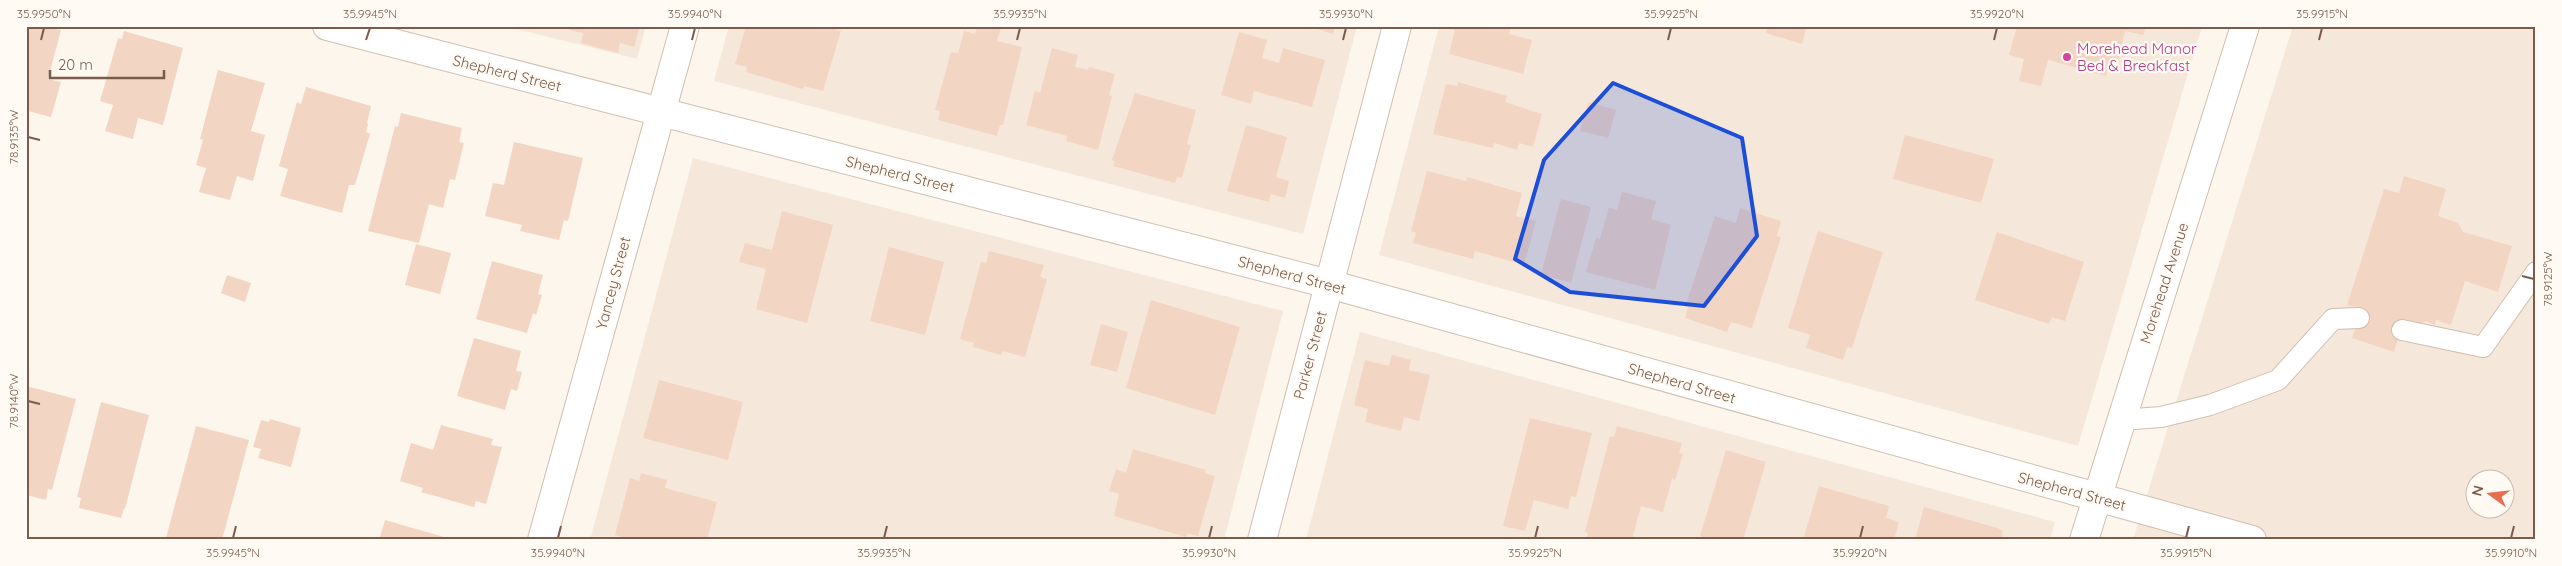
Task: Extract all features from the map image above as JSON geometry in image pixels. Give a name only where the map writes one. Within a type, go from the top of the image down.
[{"type":"street","name":"Shepherd Street","points":[[327,26],[1329,284],[2252,540]]},
{"type":"street","name":"Yancey Street","points":[[542,540],[685,26]]},
{"type":"street","name":"Parker Street","points":[[1262,540],[1397,26]]},
{"type":"street","name":"Morehead Avenue","points":[[2084,540],[2245,26]]},
{"type":"lane","points":[[2402,330],[2483,347],[2536,272]]},
{"type":"lane","points":[[2121,420],[2161,417],[2210,404],[2278,380],[2333,319],[2359,318]]},
{"type":"highlighted area","points":[[1613,83],[1742,138],[1757,236],[1704,306],[1570,292],[1515,259],[1544,160]]},
{"type":"shaded area","points":[[505,26],[646,26],[637,59]]},
{"type":"shaded area","points":[[729,26],[1357,26],[1303,234],[714,81]]},
{"type":"shaded area","points":[[1439,26],[2202,26],[2078,446],[1379,255]]},
{"type":"shaded area","points":[[2293,26],[2536,26],[2536,540],[2133,540]]},
{"type":"shaded area","points":[[693,158],[1283,311],[1224,540],[590,540]]},
{"type":"shaded area","points":[[1360,332],[2055,522],[2050,540],[1306,540]]},
{"type":"building","points":[[26,26],[56,26],[55,29],[61,30],[48,79],[61,82],[51,117],[28,111],[26,116]]},
{"type":"building","points":[[570,26],[640,26],[634,47],[620,43],[618,53],[581,43],[583,33],[569,30]]},
{"type":"building","points":[[746,26],[824,26],[841,31],[823,91],[804,86],[803,89],[746,72],[747,67],[735,64]]},
{"type":"building","points":[[977,26],[1001,28],[997,41],[1022,47],[1003,125],[1000,125],[997,136],[938,120],[940,111],[935,110],[951,52],[958,53],[964,31],[975,34]]},
{"type":"building","points":[[1308,26],[1335,26],[1333,34]]},
{"type":"building","points":[[1454,26],[1511,26],[1509,34],[1532,40],[1523,74],[1449,54],[1455,30],[1453,30]]},
{"type":"building","points":[[1768,26],[1807,26],[1802,44],[1766,33]]},
{"type":"building","name":"Morehead Manor Bed & Breakfast","points":[[2017,26],[2025,28],[2146,26],[2143,35],[2125,31],[2118,61],[2110,59],[2106,76],[2048,60],[2041,86],[2019,81],[2024,59],[2009,55]]},
{"type":"building","points":[[124,31],[183,48],[163,125],[138,118],[133,139],[105,131],[113,105],[100,101],[118,38],[122,39]]},
{"type":"building","points":[[1239,32],[1267,40],[1262,58],[1279,63],[1283,48],[1325,60],[1312,107],[1254,91],[1251,104],[1221,95]]},
{"type":"building","points":[[1052,48],[1078,55],[1075,67],[1088,70],[1089,67],[1115,74],[1109,95],[1112,96],[1098,150],[1066,141],[1067,136],[1026,125],[1035,91],[1040,93]]},
{"type":"building","points":[[218,70],[265,83],[251,131],[265,135],[253,181],[237,176],[230,200],[199,192],[206,168],[196,165],[203,140],[200,139]]},
{"type":"building","points":[[1458,82],[1507,96],[1505,102],[1542,114],[1533,147],[1519,143],[1517,150],[1494,143],[1493,148],[1433,134],[1446,84],[1457,86]]},
{"type":"building","points":[[306,87],[371,106],[366,132],[370,134],[355,185],[349,185],[342,213],[280,196],[288,169],[279,166],[297,102],[301,104]]},
{"type":"building","points":[[1135,93],[1196,110],[1187,144],[1191,145],[1182,178],[1177,177],[1175,183],[1113,166],[1115,161],[1112,160]]},
{"type":"building","points":[[1588,102],[1616,110],[1608,138],[1580,131]]},
{"type":"building","points":[[401,113],[462,128],[459,142],[464,143],[455,180],[450,179],[443,208],[429,204],[419,243],[368,231],[395,126],[398,127]]},
{"type":"building","points":[[1246,125],[1287,137],[1276,177],[1289,181],[1285,198],[1271,194],[1269,202],[1227,191]]},
{"type":"building","points":[[1905,135],[1994,159],[1981,203],[1893,179]]},
{"type":"building","points":[[514,142],[583,158],[568,221],[564,220],[559,240],[520,231],[522,225],[485,216],[493,183],[504,185]]},
{"type":"building","points":[[1427,171],[1466,181],[1467,177],[1522,193],[1516,216],[1536,221],[1524,265],[1475,251],[1473,259],[1413,243],[1416,233],[1411,231]]},
{"type":"building","points":[[2404,176],[2446,189],[2438,216],[2458,223],[2463,232],[2512,246],[2498,292],[2465,281],[2451,325],[2436,320],[2435,325],[2426,321],[2417,325],[2404,321],[2394,352],[2352,338],[2362,309],[2347,305],[2384,189],[2399,193]]},
{"type":"building","points":[[1622,192],[1656,201],[1651,219],[1671,225],[1655,290],[1586,272],[1596,238],[1600,239],[1609,208],[1617,210]]},
{"type":"building","points":[[1561,199],[1591,207],[1571,283],[1541,274]]},
{"type":"building","points":[[1740,208],[1781,221],[1777,236],[1781,237],[1752,328],[1731,322],[1727,332],[1685,318],[1688,307],[1685,307],[1715,216],[1736,223]]},
{"type":"building","points":[[782,211],[833,225],[807,323],[756,309],[766,269],[739,262],[745,243],[772,250]]},
{"type":"building","points":[[1818,231],[1883,252],[1852,348],[1847,347],[1843,360],[1806,348],[1810,335],[1788,328]]},
{"type":"building","points":[[1997,232],[2084,262],[2065,321],[2052,317],[2049,324],[1975,300]]},
{"type":"building","points":[[416,244],[451,253],[440,294],[405,285]]},
{"type":"building","points":[[889,247],[944,262],[925,335],[870,321]]},
{"type":"building","points":[[989,251],[1044,265],[1040,277],[1047,279],[1025,357],[1002,351],[1001,355],[973,347],[974,343],[960,339],[981,262],[986,263]]},
{"type":"building","points":[[492,261],[543,275],[538,294],[542,295],[536,315],[533,313],[527,333],[476,319]]},
{"type":"building","points":[[227,275],[251,283],[245,302],[221,293]]},
{"type":"building","points":[[1151,300],[1240,327],[1215,415],[1126,388]]},
{"type":"building","points":[[1101,324],[1128,332],[1117,372],[1090,365]]},
{"type":"building","points":[[474,338],[521,351],[516,371],[522,372],[517,391],[511,389],[505,410],[457,396]]},
{"type":"building","points":[[1392,355],[1411,360],[1409,370],[1430,375],[1419,421],[1404,417],[1401,431],[1365,422],[1368,409],[1354,405],[1365,360],[1389,366]]},
{"type":"building","points":[[659,380],[743,402],[728,460],[643,438]]},
{"type":"building","points":[[26,386],[76,399],[52,490],[48,489],[46,500],[26,495]]},
{"type":"building","points":[[101,402],[149,415],[121,518],[79,508],[81,498],[77,497]]},
{"type":"building","points":[[1530,418],[1592,433],[1576,497],[1571,496],[1568,509],[1534,500],[1525,531],[1503,526]]},
{"type":"building","points":[[270,419],[301,428],[291,467],[258,458],[261,449],[253,447],[261,420],[269,422]]},
{"type":"building","points":[[441,425],[493,439],[491,445],[502,447],[486,504],[476,501],[474,507],[421,492],[423,488],[400,481],[411,443],[433,450]]},
{"type":"building","points":[[196,426],[249,440],[222,540],[166,538]]},
{"type":"building","points":[[1617,426],[1682,443],[1679,453],[1683,454],[1675,480],[1672,479],[1663,512],[1641,506],[1632,540],[1586,540],[1588,533],[1585,532],[1610,436],[1614,437]]},
{"type":"building","points":[[1133,449],[1206,470],[1205,473],[1215,476],[1198,536],[1187,533],[1186,537],[1114,516],[1119,494],[1109,491],[1116,469],[1126,473]]},
{"type":"building","points":[[1726,450],[1766,462],[1743,540],[1712,540],[1700,536]]},
{"type":"building","points":[[641,473],[667,480],[665,488],[717,502],[707,540],[624,540],[625,538],[615,535],[630,478],[639,481]]},
{"type":"building","points":[[1819,486],[1889,506],[1886,518],[1899,522],[1894,540],[1803,540]]},
{"type":"building","points":[[1924,507],[1997,528],[2003,531],[2001,540],[1915,540]]},
{"type":"building","points":[[385,520],[451,539],[451,540],[379,540]]},
{"type":"place","name":"Morehead Manor Bed & Breakfast","points":[[2067,57]]}]
